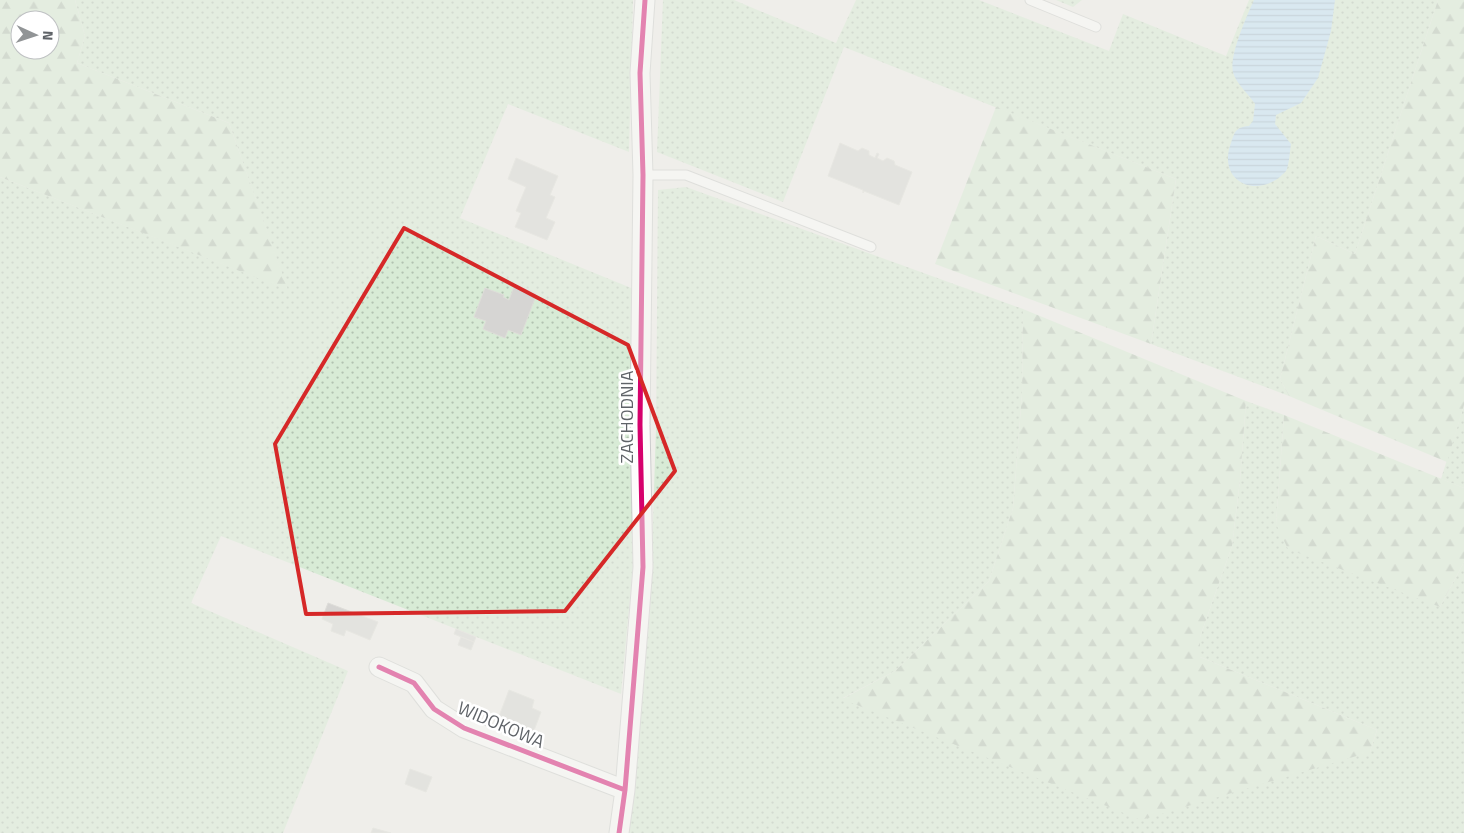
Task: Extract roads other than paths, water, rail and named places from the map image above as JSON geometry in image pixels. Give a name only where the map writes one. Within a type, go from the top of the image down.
[{"type":"street","name":"ZACHODNIA","points":[[619,833],[625,790],[643,567],[640,425],[643,175],[640,73],[645,0]]},
{"type":"street","name":"WIDOKOWA","points":[[379,667],[414,683],[434,709],[464,728],[625,790]]},
{"type":"lane","points":[[1030,0],[1096,27]]},
{"type":"lane","points":[[643,175],[686,175],[871,247]]},
{"type":"water","points":[[1254,0],[1335,0],[1331,31],[1318,78],[1301,103],[1276,115],[1275,124],[1291,144],[1286,172],[1271,183],[1260,186],[1241,182],[1234,176],[1229,167],[1228,156],[1235,133],[1241,127],[1249,126],[1253,121],[1255,104],[1237,81],[1232,65],[1239,36]]}]
